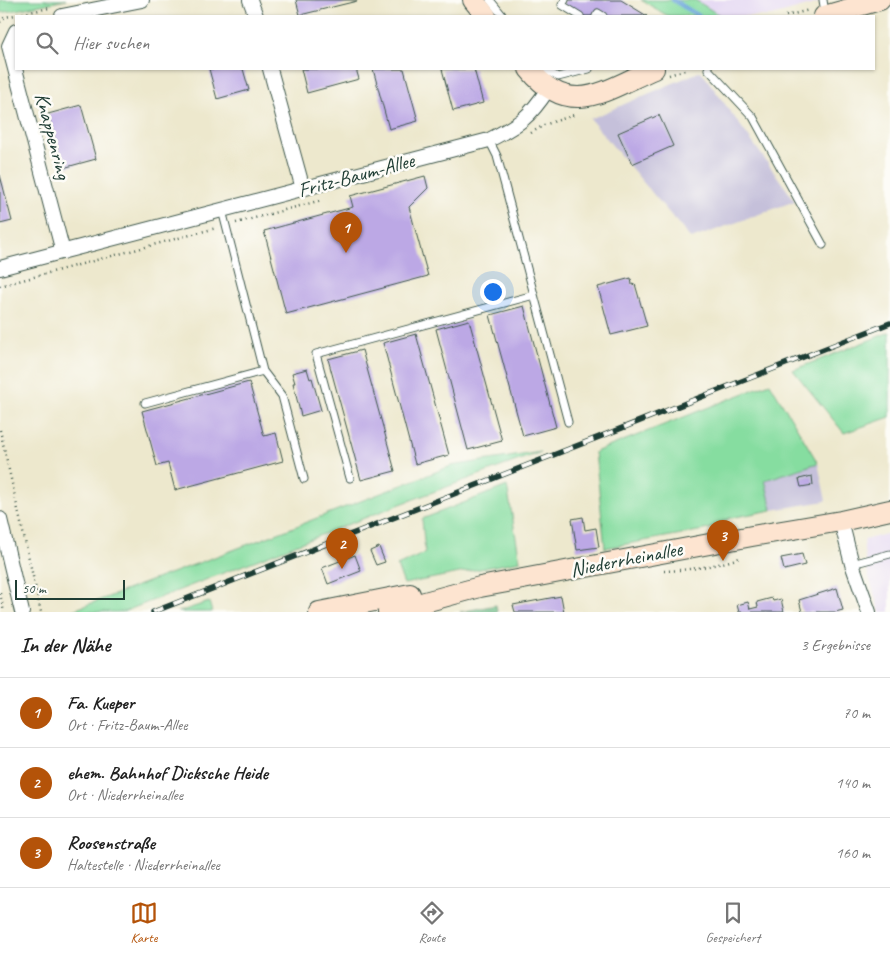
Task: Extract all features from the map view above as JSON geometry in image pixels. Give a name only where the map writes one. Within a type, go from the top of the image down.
[{"type":"main road","points":[[828,15],[880,0]]},
{"type":"main road","points":[[530,70],[538,81],[548,89],[565,96],[579,98],[596,94],[652,70]]},
{"type":"main road","name":"Niederrheinallee","points":[[388,612],[480,587],[841,521],[890,510]]},
{"type":"main road","name":"Niederrheinallee","points":[[318,612],[399,596],[480,587]]},
{"type":"street","points":[[57,12],[142,0]]},
{"type":"street","points":[[250,0],[256,15]]},
{"type":"street","name":"Knappenring","points":[[15,33],[9,46],[15,69]]},
{"type":"street","name":"Knappenring","points":[[15,70],[63,252]]},
{"type":"street","points":[[270,70],[303,189]]},
{"type":"street","name":"Fritz-Baum-Allee","points":[[0,268],[490,140],[516,126],[535,110],[548,89]]},
{"type":"street","points":[[0,519],[22,612]]},
{"type":"street","points":[[841,521],[852,564],[869,612]]},
{"type":"lane","points":[[565,0],[562,5],[578,15]]},
{"type":"lane","points":[[823,0],[825,15]]},
{"type":"lane","points":[[485,4],[502,15]]},
{"type":"lane","points":[[547,70],[558,78],[586,70]]},
{"type":"lane","points":[[709,70],[753,117],[824,245]]},
{"type":"lane","points":[[490,140],[497,156],[568,422]]},
{"type":"lane","points":[[222,210],[263,371],[282,396],[304,479]]},
{"type":"lane","points":[[350,478],[316,354],[534,295]]},
{"type":"lane","points":[[144,403],[263,371]]},
{"type":"lane","points":[[852,564],[890,554]]},
{"type":"path","points":[[26,15],[57,12]]},
{"type":"path","points":[[0,22],[5,17],[15,16]]},
{"type":"path","points":[[0,430],[41,612]]},
{"type":"path","points":[[0,594],[4,612]]},
{"type":"shaded area","points":[[695,0],[828,0],[776,15],[719,15]]},
{"type":"shaded area","points":[[701,71],[795,201],[691,239],[590,119]]},
{"type":"shaded area","points":[[818,463],[826,501],[772,510],[764,480]]},
{"type":"shaded area","points":[[890,533],[890,612],[880,612],[868,574],[864,540]]},
{"type":"green space","points":[[0,0],[66,0],[0,13]]},
{"type":"green space","points":[[641,0],[695,0],[719,15],[666,15]]},
{"type":"green space","points":[[890,332],[890,417],[844,433],[793,370]]},
{"type":"green space","points":[[770,383],[818,463],[765,480],[772,510],[730,518],[709,529],[605,548],[595,452]]},
{"type":"green space","points":[[541,452],[398,505],[123,612],[68,612],[451,466]]},
{"type":"green space","points":[[507,486],[520,561],[404,584],[397,566],[425,553],[422,519]]},
{"type":"green space","points":[[209,602],[212,612],[178,612]]},
{"type":"green space","points":[[496,605],[497,612],[460,612]]},
{"type":"building","points":[[296,0],[357,0],[357,1],[300,15]]},
{"type":"building","points":[[565,0],[621,0],[645,15],[578,15],[562,5]]},
{"type":"building","points":[[209,70],[243,70],[249,90],[217,99]]},
{"type":"building","points":[[301,70],[356,70],[359,79],[307,93]]},
{"type":"building","points":[[373,70],[404,70],[418,121],[389,129]]},
{"type":"building","points":[[442,70],[474,70],[483,103],[453,111]]},
{"type":"building","points":[[81,105],[96,159],[63,168],[48,114]]},
{"type":"building","points":[[659,115],[673,146],[632,164],[618,133]]},
{"type":"building","points":[[0,175],[12,221],[0,224]]},
{"type":"building","points":[[425,176],[428,188],[409,207],[428,276],[286,314],[264,231],[353,207],[350,196]]},
{"type":"building","points":[[631,278],[632,285],[635,284],[647,326],[611,335],[598,287]]},
{"type":"building","points":[[524,306],[556,427],[523,436],[490,315]]},
{"type":"building","points":[[469,320],[502,441],[468,450],[436,329]]},
{"type":"building","points":[[416,334],[449,455],[415,464],[383,343]]},
{"type":"building","points":[[362,350],[395,471],[361,480],[328,359]]},
{"type":"building","points":[[307,369],[310,379],[312,378],[321,410],[301,416],[292,373]]},
{"type":"building","points":[[249,382],[264,436],[276,433],[283,461],[175,490],[168,463],[157,466],[142,411]]},
{"type":"building","points":[[812,476],[813,485],[801,487],[799,479]]},
{"type":"building","points":[[583,517],[585,530],[596,528],[599,547],[577,550],[572,519]]},
{"type":"building","points":[[379,547],[385,562],[376,565],[370,551]]},
{"type":"building","points":[[802,554],[805,565],[784,570],[781,558]]},
{"type":"building","points":[[355,555],[361,571],[328,584],[322,568]]},
{"type":"building","points":[[837,588],[843,610],[835,612],[802,612],[799,600]]},
{"type":"building","points":[[561,596],[564,612],[515,612],[513,605]]},
{"type":"building","points":[[772,598],[773,601],[781,599],[784,612],[739,612],[737,605],[748,602],[750,609],[758,607],[757,602]]},
{"type":"waterway","points":[[673,0],[697,15]]},
{"type":"railway","points":[[153,612],[890,323]]},
{"type":"place","name":"Fa. Kueper","points":[[346,253]]},
{"type":"place","name":"Roosenstraße","points":[[723,561]]},
{"type":"place","name":"ehem. Bahnhof Dicksche Heide","points":[[342,569]]}]
